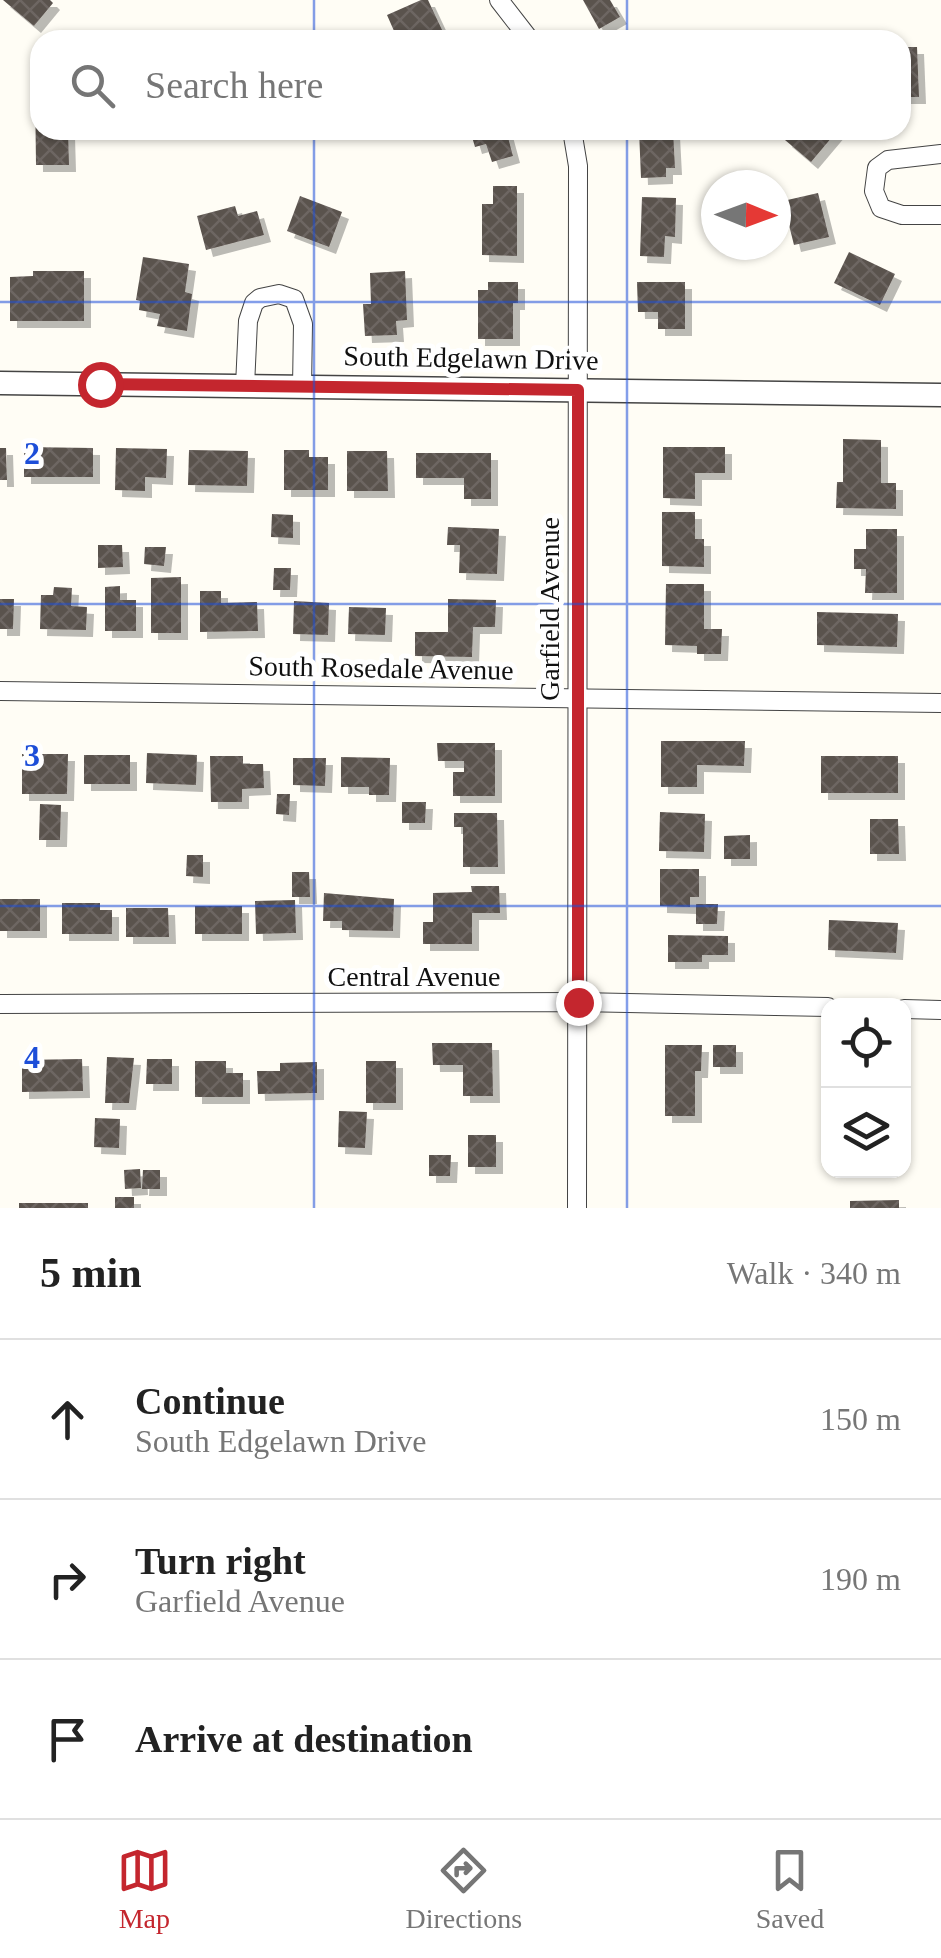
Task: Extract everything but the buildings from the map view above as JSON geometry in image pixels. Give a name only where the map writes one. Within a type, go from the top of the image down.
[{"type":"street","points":[[499,0],[522,30]]},
{"type":"street","name":"Garfield Avenue","points":[[574,140],[578,166],[576,1208]]},
{"type":"street","points":[[941,154],[888,160],[877,168],[874,191],[881,208],[902,215],[941,215]]},
{"type":"street","points":[[245,386],[250,311],[260,298],[279,294],[294,299],[302,314],[302,387]]},
{"type":"street","name":"South Edgelawn Drive","points":[[0,383],[941,395]]},
{"type":"street","name":"South Rosedale Avenue","points":[[0,691],[941,703]]},
{"type":"street","name":"Central Avenue","points":[[0,1004],[578,1002],[821,1007]]},
{"type":"street","points":[[911,1009],[941,1010]]},
{"type":"route","points":[[100,384],[578,390],[578,1002]]}]
